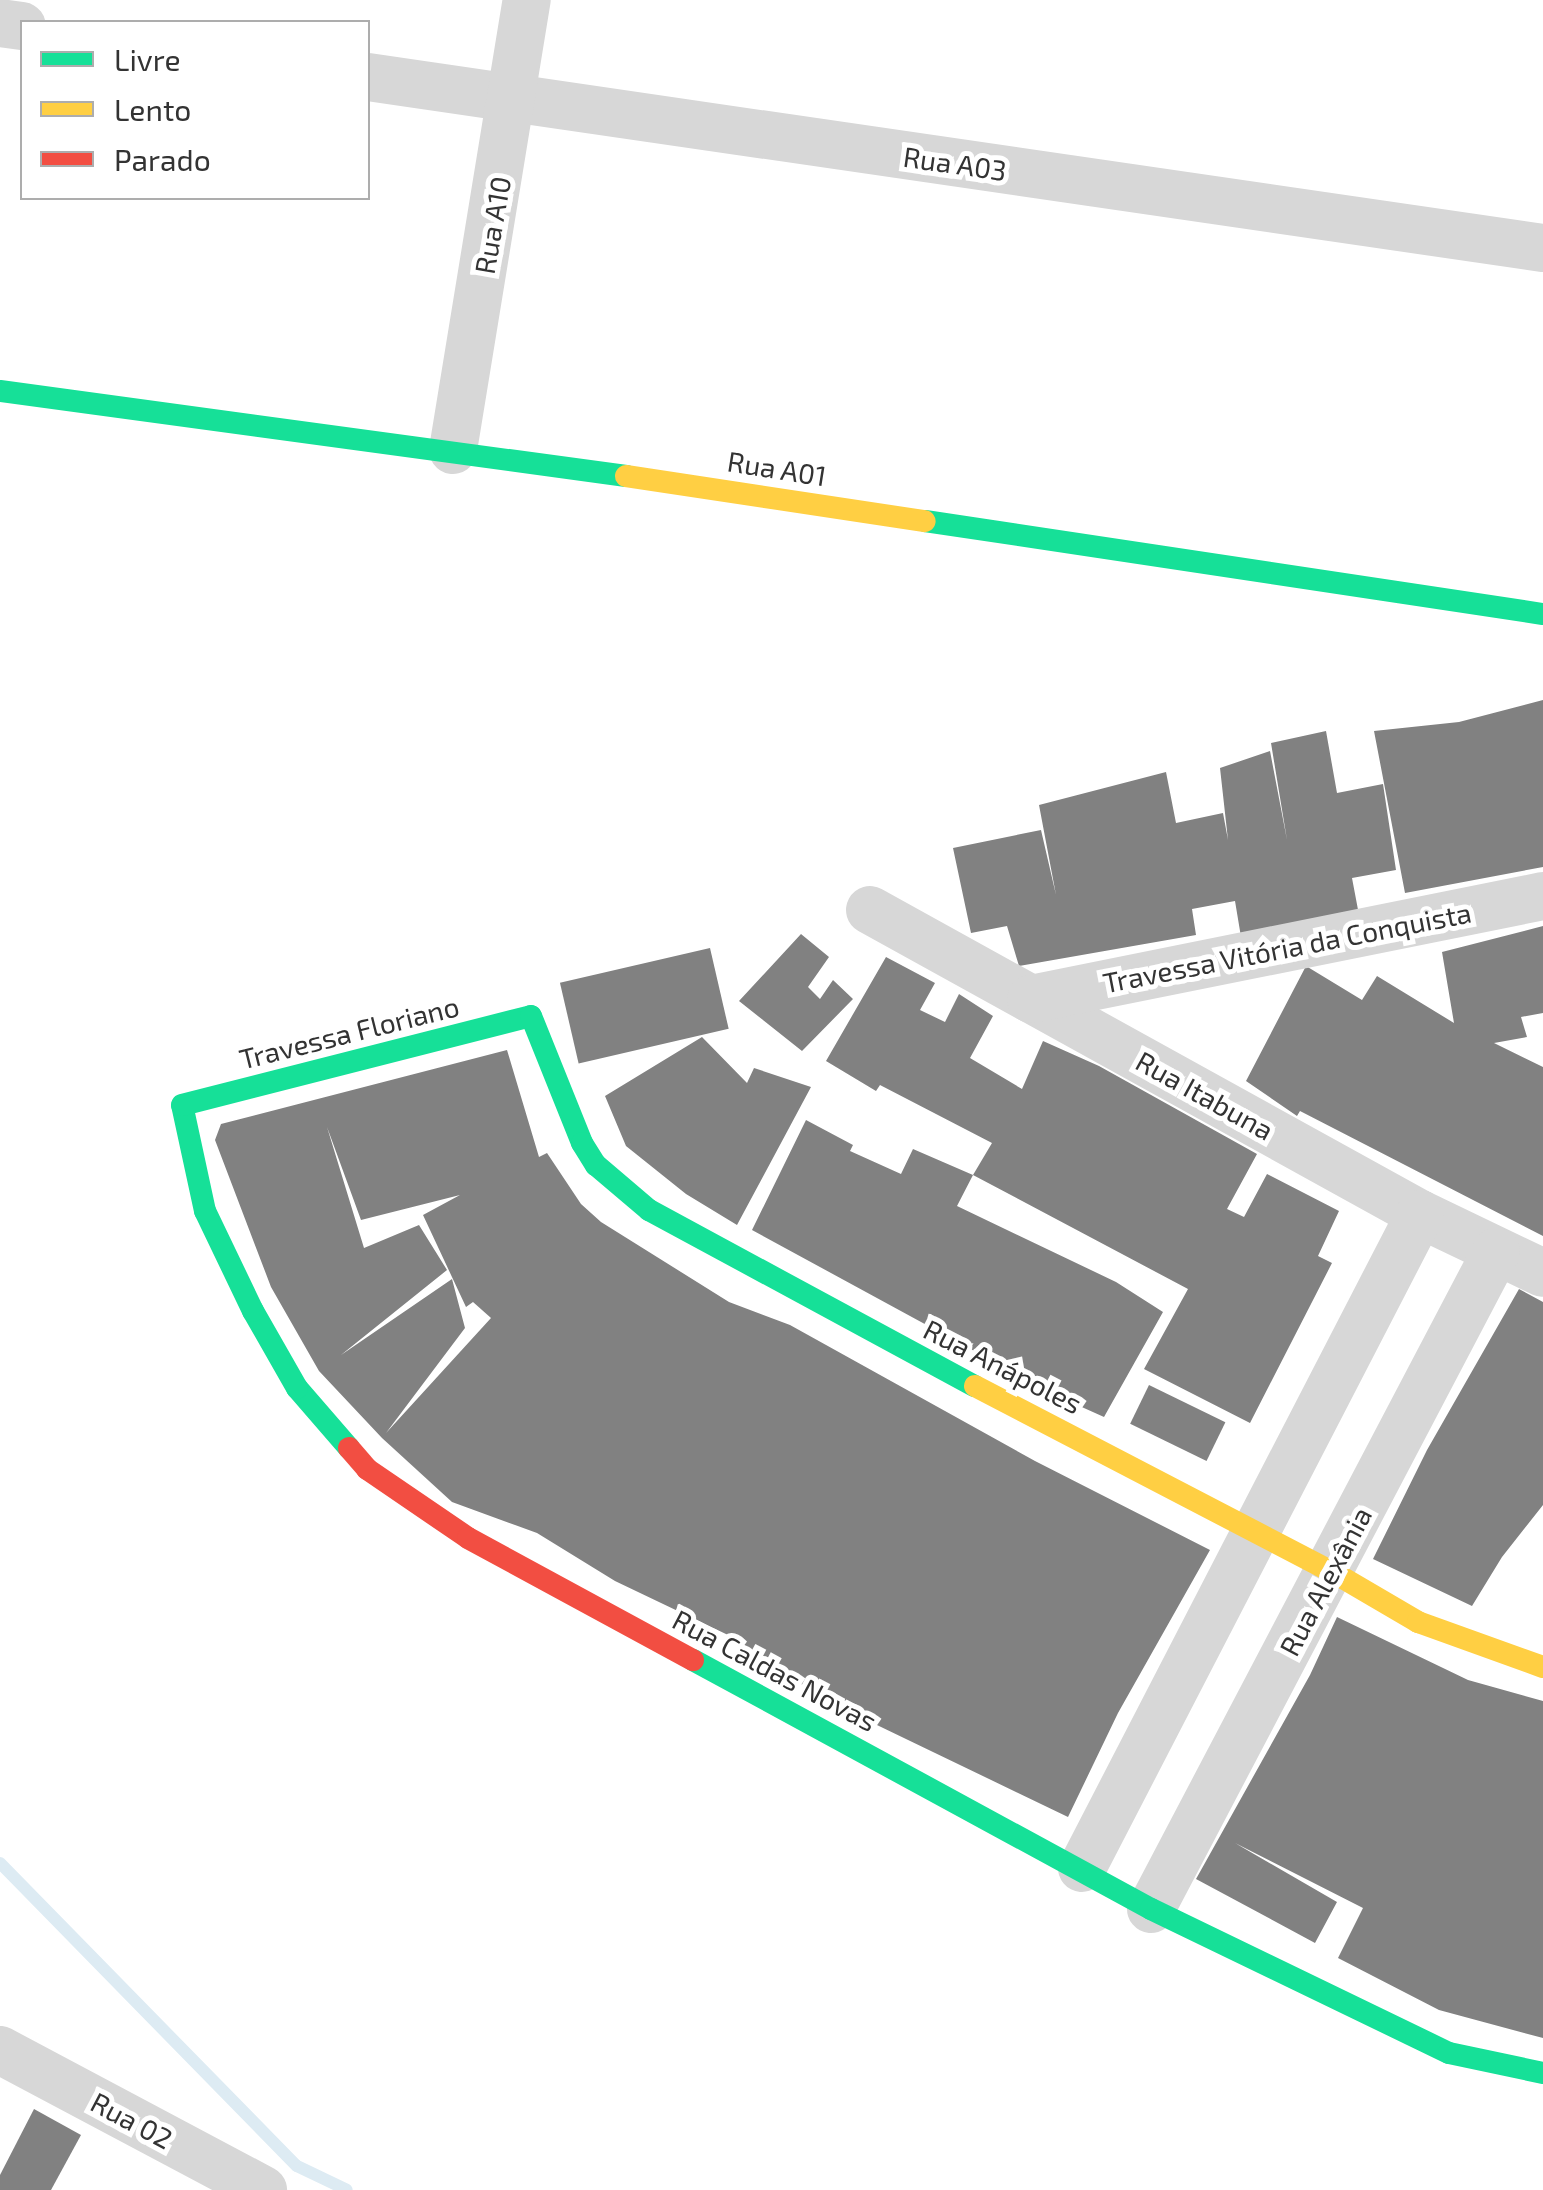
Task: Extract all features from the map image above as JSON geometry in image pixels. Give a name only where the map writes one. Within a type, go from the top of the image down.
[{"type":"street","name":"Rua A10","points":[[453,450],[514,99],[527,0]]},
{"type":"street","name":"Rua A03","points":[[370,78],[1543,248]]},
{"type":"street","name":"Rua A01","points":[[0,391],[453,450],[1543,614]]},
{"type":"street","name":"Travessa Vitória da Conquista","points":[[1031,999],[1543,896]]},
{"type":"street","name":"Rua Itabuna","points":[[870,910],[1420,1214],[1543,1273]]},
{"type":"street","name":"Travessa Floriano","points":[[182,1105],[532,1016]]},
{"type":"street","name":"Rua Anápoles","points":[[532,1016],[582,1143],[596,1165],[649,1210],[817,1304],[1331,1570],[1418,1622],[1543,1667]]},
{"type":"street","name":"Rua Caldas Novas","points":[[182,1105],[205,1211],[252,1311],[297,1388],[366,1469],[468,1538],[1151,1908],[1449,2052],[1543,2073]]},
{"type":"street","points":[[1082,1868],[1420,1214]]},
{"type":"street","name":"Rua Alexânia","points":[[1151,1908],[1496,1252]]},
{"type":"street","name":"Rua 02","points":[[0,2050],[263,2190]]},
{"type":"building","points":[[1543,700],[1543,867],[1405,893],[1374,731],[1459,722]]},
{"type":"building","points":[[1326,731],[1337,793],[1383,784],[1396,870],[1352,878],[1359,915],[1241,937],[1235,901],[1192,909],[1196,935],[1019,966],[1007,926],[971,933],[953,848],[1041,830],[1056,895],[1039,805],[1166,772],[1176,823],[1223,813],[1228,840],[1220,768],[1270,751],[1287,840],[1271,743]]},
{"type":"building","points":[[1543,926],[1543,1013],[1521,1017],[1527,1037],[1494,1043],[1543,1067],[1543,1236],[1300,1111],[1297,1116],[1246,1081],[1306,966],[1362,1000],[1377,976],[1454,1023],[1442,952]]},
{"type":"building","points":[[801,934],[829,957],[808,987],[820,999],[833,980],[853,999],[802,1051],[739,1001]]},
{"type":"building","points":[[710,948],[729,1029],[579,1064],[560,983]]},
{"type":"building","points":[[886,957],[935,983],[920,1010],[945,1022],[959,994],[993,1016],[970,1058],[1022,1089],[1043,1041],[1099,1066],[1257,1154],[1227,1209],[1244,1217],[1267,1174],[1339,1211],[1318,1256],[1332,1263],[1250,1423],[1144,1369],[1188,1289],[973,1175],[992,1143],[880,1085],[876,1091],[826,1061]]},
{"type":"building","points":[[702,1037],[747,1083],[754,1068],[811,1087],[737,1225],[686,1194],[626,1146],[605,1096]]},
{"type":"building","points":[[507,1050],[539,1157],[547,1153],[581,1204],[601,1222],[729,1302],[790,1325],[1035,1461],[1210,1550],[1118,1713],[1068,1817],[825,1700],[728,1635],[615,1581],[537,1533],[452,1502],[382,1438],[319,1371],[271,1287],[215,1140],[221,1124]],"holes":[[[327,1127],[361,1220],[460,1195],[423,1215],[466,1307],[473,1302],[491,1318],[386,1433],[465,1328],[452,1279],[341,1355],[447,1270],[419,1225],[364,1248]]]},
{"type":"building","points":[[806,1120],[853,1145],[850,1151],[901,1174],[913,1149],[973,1175],[957,1206],[1116,1282],[1163,1312],[1104,1417],[1055,1395],[752,1230]]},
{"type":"building","points":[[1519,1289],[1543,1302],[1543,1505],[1502,1557],[1472,1606],[1373,1559],[1427,1450]]},
{"type":"building","points":[[1149,1385],[1225,1422],[1207,1461],[1130,1424]]},
{"type":"building","points":[[1337,1617],[1468,1680],[1543,1701],[1543,2038],[1439,2010],[1338,1958],[1363,1908],[1235,1843],[1337,1902],[1315,1943],[1196,1879],[1310,1675]]},
{"type":"building","points":[[34,2109],[81,2135],[51,2190],[0,2190],[0,2175]]},
{"type":"waterway","points":[[0,1863],[297,2166],[347,2190]]},
{"type":"traffic: fast","points":[[0,391],[626,476]]},
{"type":"traffic: fast","points":[[925,521],[1543,614]]},
{"type":"traffic: fast","points":[[349,1448],[297,1388],[253,1311],[205,1211],[182,1105],[531,1016],[582,1143],[596,1165],[649,1210],[975,1386]]},
{"type":"traffic: fast","points":[[693,1660],[1151,1909],[1449,2053],[1543,2073]]},
{"type":"traffic: slow","points":[[626,476],[925,521]]},
{"type":"traffic: slow","points":[[975,1386],[1331,1571],[1418,1622],[1543,1667]]},
{"type":"traffic: jam","points":[[349,1448],[367,1469],[468,1538],[693,1660]]}]
